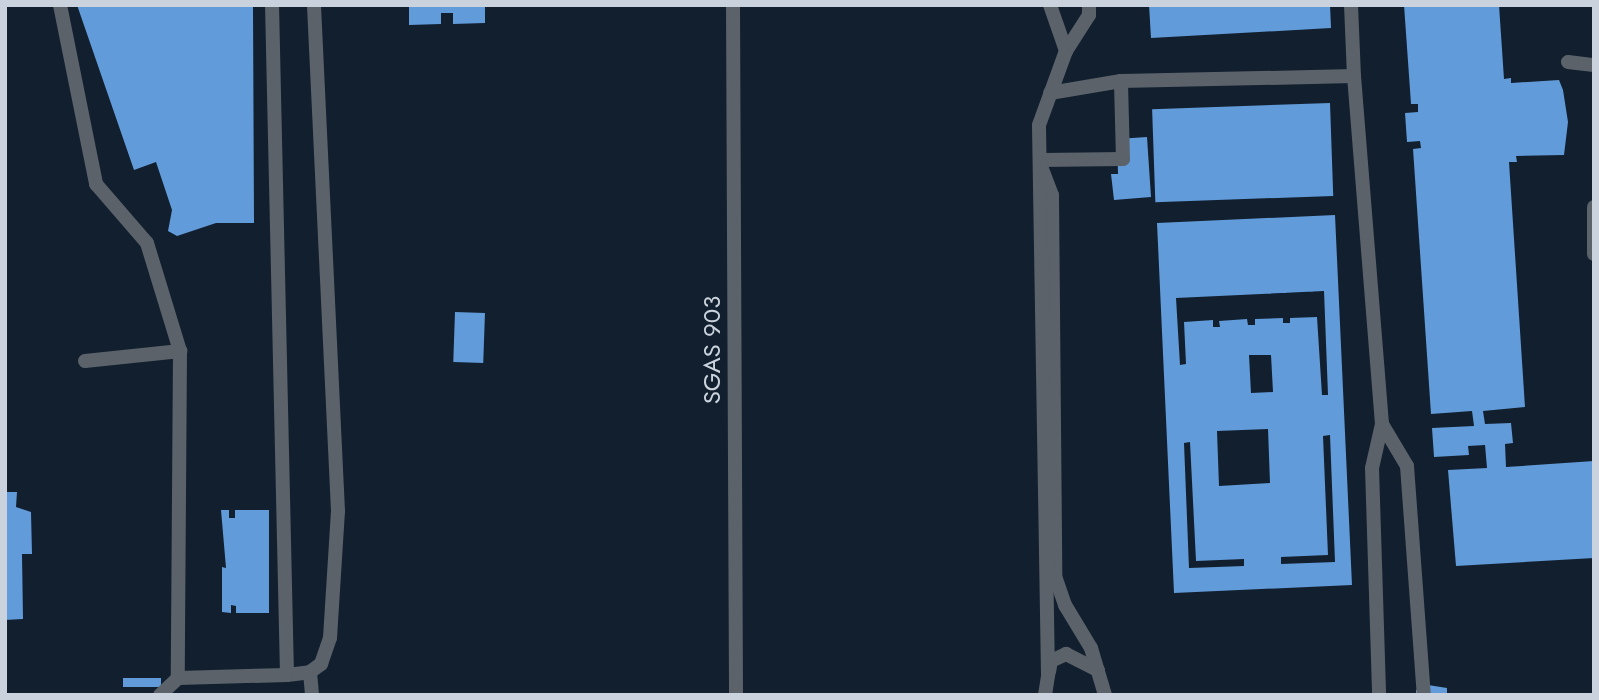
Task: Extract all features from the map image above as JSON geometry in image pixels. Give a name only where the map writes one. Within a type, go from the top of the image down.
[{"type":"lane","points":[[61,5],[96,184],[148,243],[180,351],[178,678]]},
{"type":"lane","points":[[272,5],[287,675]]},
{"type":"lane","points":[[160,695],[178,678],[310,672],[321,664],[330,638],[338,511],[314,5]]},
{"type":"lane","name":"SGAS 903","points":[[733,5],[736,695]]},
{"type":"lane","points":[[1050,5],[1066,51]]},
{"type":"lane","points":[[1048,675],[1038,236],[1041,164],[1039,125],[1066,51],[1086,22],[1089,5]]},
{"type":"lane","points":[[1351,5],[1354,76],[1382,424],[1372,468],[1379,695]]},
{"type":"lane","points":[[1568,62],[1594,65]]},
{"type":"lane","points":[[1050,93],[1121,81],[1354,76]]},
{"type":"lane","points":[[1041,164],[1124,159],[1121,81]]},
{"type":"lane","points":[[1041,164],[1052,195],[1055,576],[1065,605],[1085,637],[1105,695]]},
{"type":"lane","points":[[1594,207],[1594,254]]},
{"type":"lane","points":[[85,361],[180,351]]},
{"type":"lane","points":[[1382,424],[1408,466],[1424,695]]},
{"type":"lane","points":[[1045,695],[1051,661],[1066,654],[1098,670]]},
{"type":"lane","points":[[310,672],[312,695]]},
{"type":"building","points":[[77,5],[253,5],[254,223],[216,223],[177,236],[168,231],[172,210],[156,162],[134,170]]},
{"type":"building","points":[[409,5],[485,5],[485,23],[453,24],[453,13],[441,13],[441,24],[409,25]]},
{"type":"building","points":[[1149,5],[1330,5],[1331,28],[1151,38]]},
{"type":"building","points":[[1404,5],[1499,5],[1504,79],[1511,78],[1511,83],[1559,80],[1563,90],[1568,122],[1564,155],[1516,156],[1517,162],[1509,162],[1525,407],[1483,411],[1485,424],[1511,423],[1513,443],[1505,444],[1506,467],[1594,461],[1594,558],[1456,566],[1448,470],[1487,468],[1485,445],[1468,446],[1469,455],[1434,457],[1432,428],[1474,426],[1472,411],[1431,414],[1413,149],[1421,148],[1420,141],[1407,142],[1405,113],[1418,112],[1418,104],[1411,104]]},
{"type":"building","points":[[1330,103],[1333,196],[1155,202],[1152,109]]},
{"type":"building","points":[[1147,137],[1151,197],[1114,200],[1111,174],[1118,174],[1117,139]]},
{"type":"building","points":[[1335,215],[1352,585],[1174,593],[1157,223]],"holes":[[[1324,291],[1328,395],[1322,395],[1317,317],[1290,318],[1290,323],[1283,323],[1283,318],[1255,319],[1255,325],[1248,325],[1247,319],[1219,321],[1220,327],[1213,327],[1213,320],[1184,322],[1186,364],[1180,365],[1176,298]],[[1249,355],[1271,355],[1273,392],[1251,393]],[[1268,429],[1270,483],[1219,486],[1217,431]],[[1330,435],[1335,562],[1281,564],[1281,557],[1328,555],[1323,436]],[[1190,442],[1196,561],[1244,559],[1244,566],[1189,568],[1184,443]]]},
{"type":"building","points":[[455,312],[485,313],[483,363],[453,362]]},
{"type":"building","points":[[5,492],[17,492],[16,507],[31,512],[32,554],[22,554],[23,619],[5,620]]},
{"type":"building","points":[[221,510],[229,510],[229,518],[235,518],[235,510],[269,510],[269,613],[236,613],[236,606],[231,605],[231,613],[222,612],[222,567],[226,568]]},
{"type":"building","points":[[123,678],[161,678],[161,687],[123,687]]},
{"type":"building","points":[[1428,685],[1447,688],[1447,695],[1416,695],[1416,690]]}]
